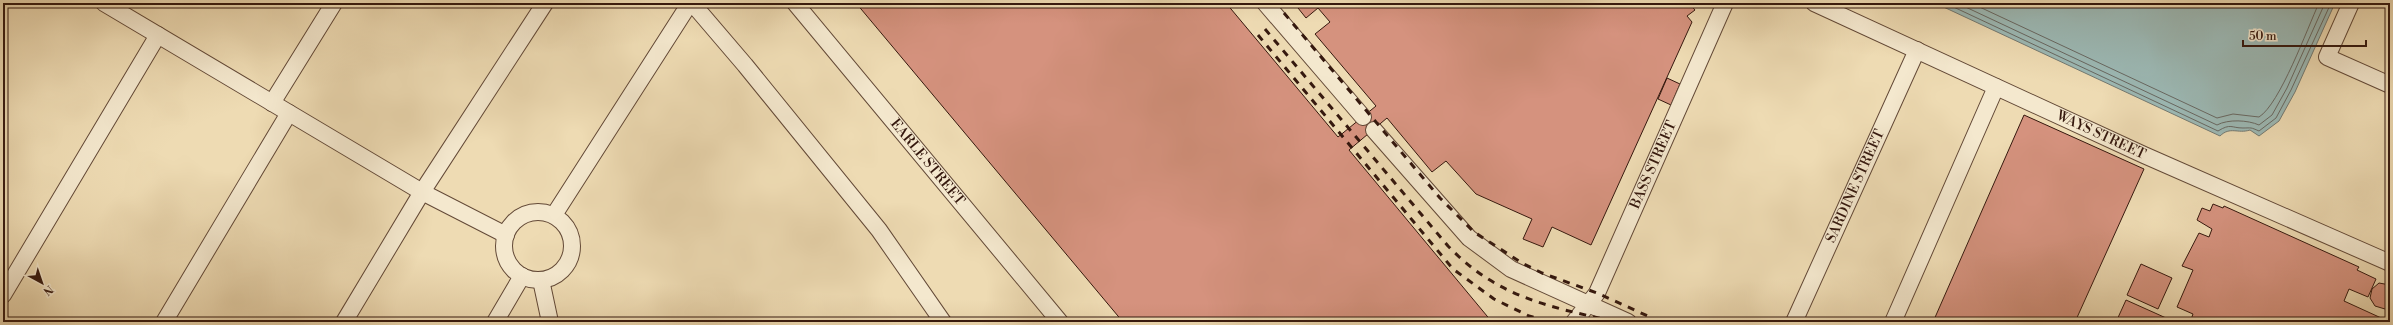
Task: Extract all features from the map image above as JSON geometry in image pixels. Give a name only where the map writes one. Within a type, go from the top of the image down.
[{"type":"street","points":[[272,103],[334,3]]},
{"type":"street","points":[[344,322],[422,192],[545,3]]},
{"type":"street","points":[[554,215],[691,3],[745,65],[879,230],[943,322]]},
{"type":"street","name":"EARLE STREET","points":[[795,3],[1060,322]]},
{"type":"street","points":[[1265,3],[1363,117]]},
{"type":"street","name":"BASS STREET","points":[[1574,322],[1597,293],[1610,266],[1725,3]]},
{"type":"street","name":"WAYS STREET","points":[[1814,3],[2144,154],[2390,263]]},
{"type":"street","points":[[2352,3],[2327,57],[2390,85]]},
{"type":"street","points":[[112,5],[158,35],[422,192],[506,234]]},
{"type":"street","points":[[3,295],[158,35]]},
{"type":"street","name":"SARDINE STREET","points":[[1794,322],[1917,50]]},
{"type":"street","points":[[1893,322],[1996,86]]},
{"type":"street","points":[[164,322],[289,113]]},
{"type":"street","points":[[1374,130],[1469,238],[1511,269],[1628,322]]},
{"type":"street","points":[[536,212],[554,215],[568,229],[572,238],[572,252],[566,266],[559,273],[541,280],[522,276],[508,263],[505,254],[506,234],[510,226],[526,214],[536,212]]},
{"type":"street","points":[[495,322],[522,276]]},
{"type":"street","points":[[541,280],[550,322]]},
{"type":"water","points":[[1935,3],[2335,3],[2295,92],[2279,121],[2259,136],[2250,130],[2227,131],[2220,136]]},
{"type":"building","points":[[856,3],[1226,3],[1338,137],[1376,106],[1315,34],[1330,22],[1318,8],[1306,18],[1294,3],[1689,3],[1695,10],[1687,16],[1692,22],[1591,245],[1552,227],[1543,247],[1523,239],[1532,219],[1476,194],[1446,161],[1432,172],[1387,118],[1349,150],[1492,322],[1123,322]]},
{"type":"building","points":[[1667,78],[1680,84],[1671,105],[1658,99]]},
{"type":"building","points":[[2024,115],[2144,169],[2075,322],[1933,322]]},
{"type":"building","points":[[2213,204],[2223,208],[2224,206],[2359,267],[2357,270],[2376,279],[2368,297],[2349,289],[2344,301],[2390,322],[2190,322],[2193,314],[2177,307],[2193,270],[2182,266],[2199,233],[2209,237],[2212,229],[2197,220],[2202,208],[2210,211]]},
{"type":"building","points":[[2141,264],[2172,278],[2158,309],[2127,295]]},
{"type":"building","points":[[2379,283],[2390,285],[2390,307],[2385,309],[2375,306],[2370,298],[2372,289]]},
{"type":"building","points":[[2126,300],[2175,322],[2116,322]]},
{"type":"railway","points":[[1284,13],[1440,198],[1474,232],[1522,263],[1542,273],[1597,293],[1661,322]]},
{"type":"railway","points":[[1265,29],[1448,246],[1467,264],[1486,278],[1526,298],[1569,311],[1617,322]]},
{"type":"railway","points":[[1258,35],[1453,269],[1494,299],[1529,316],[1550,322]]}]
